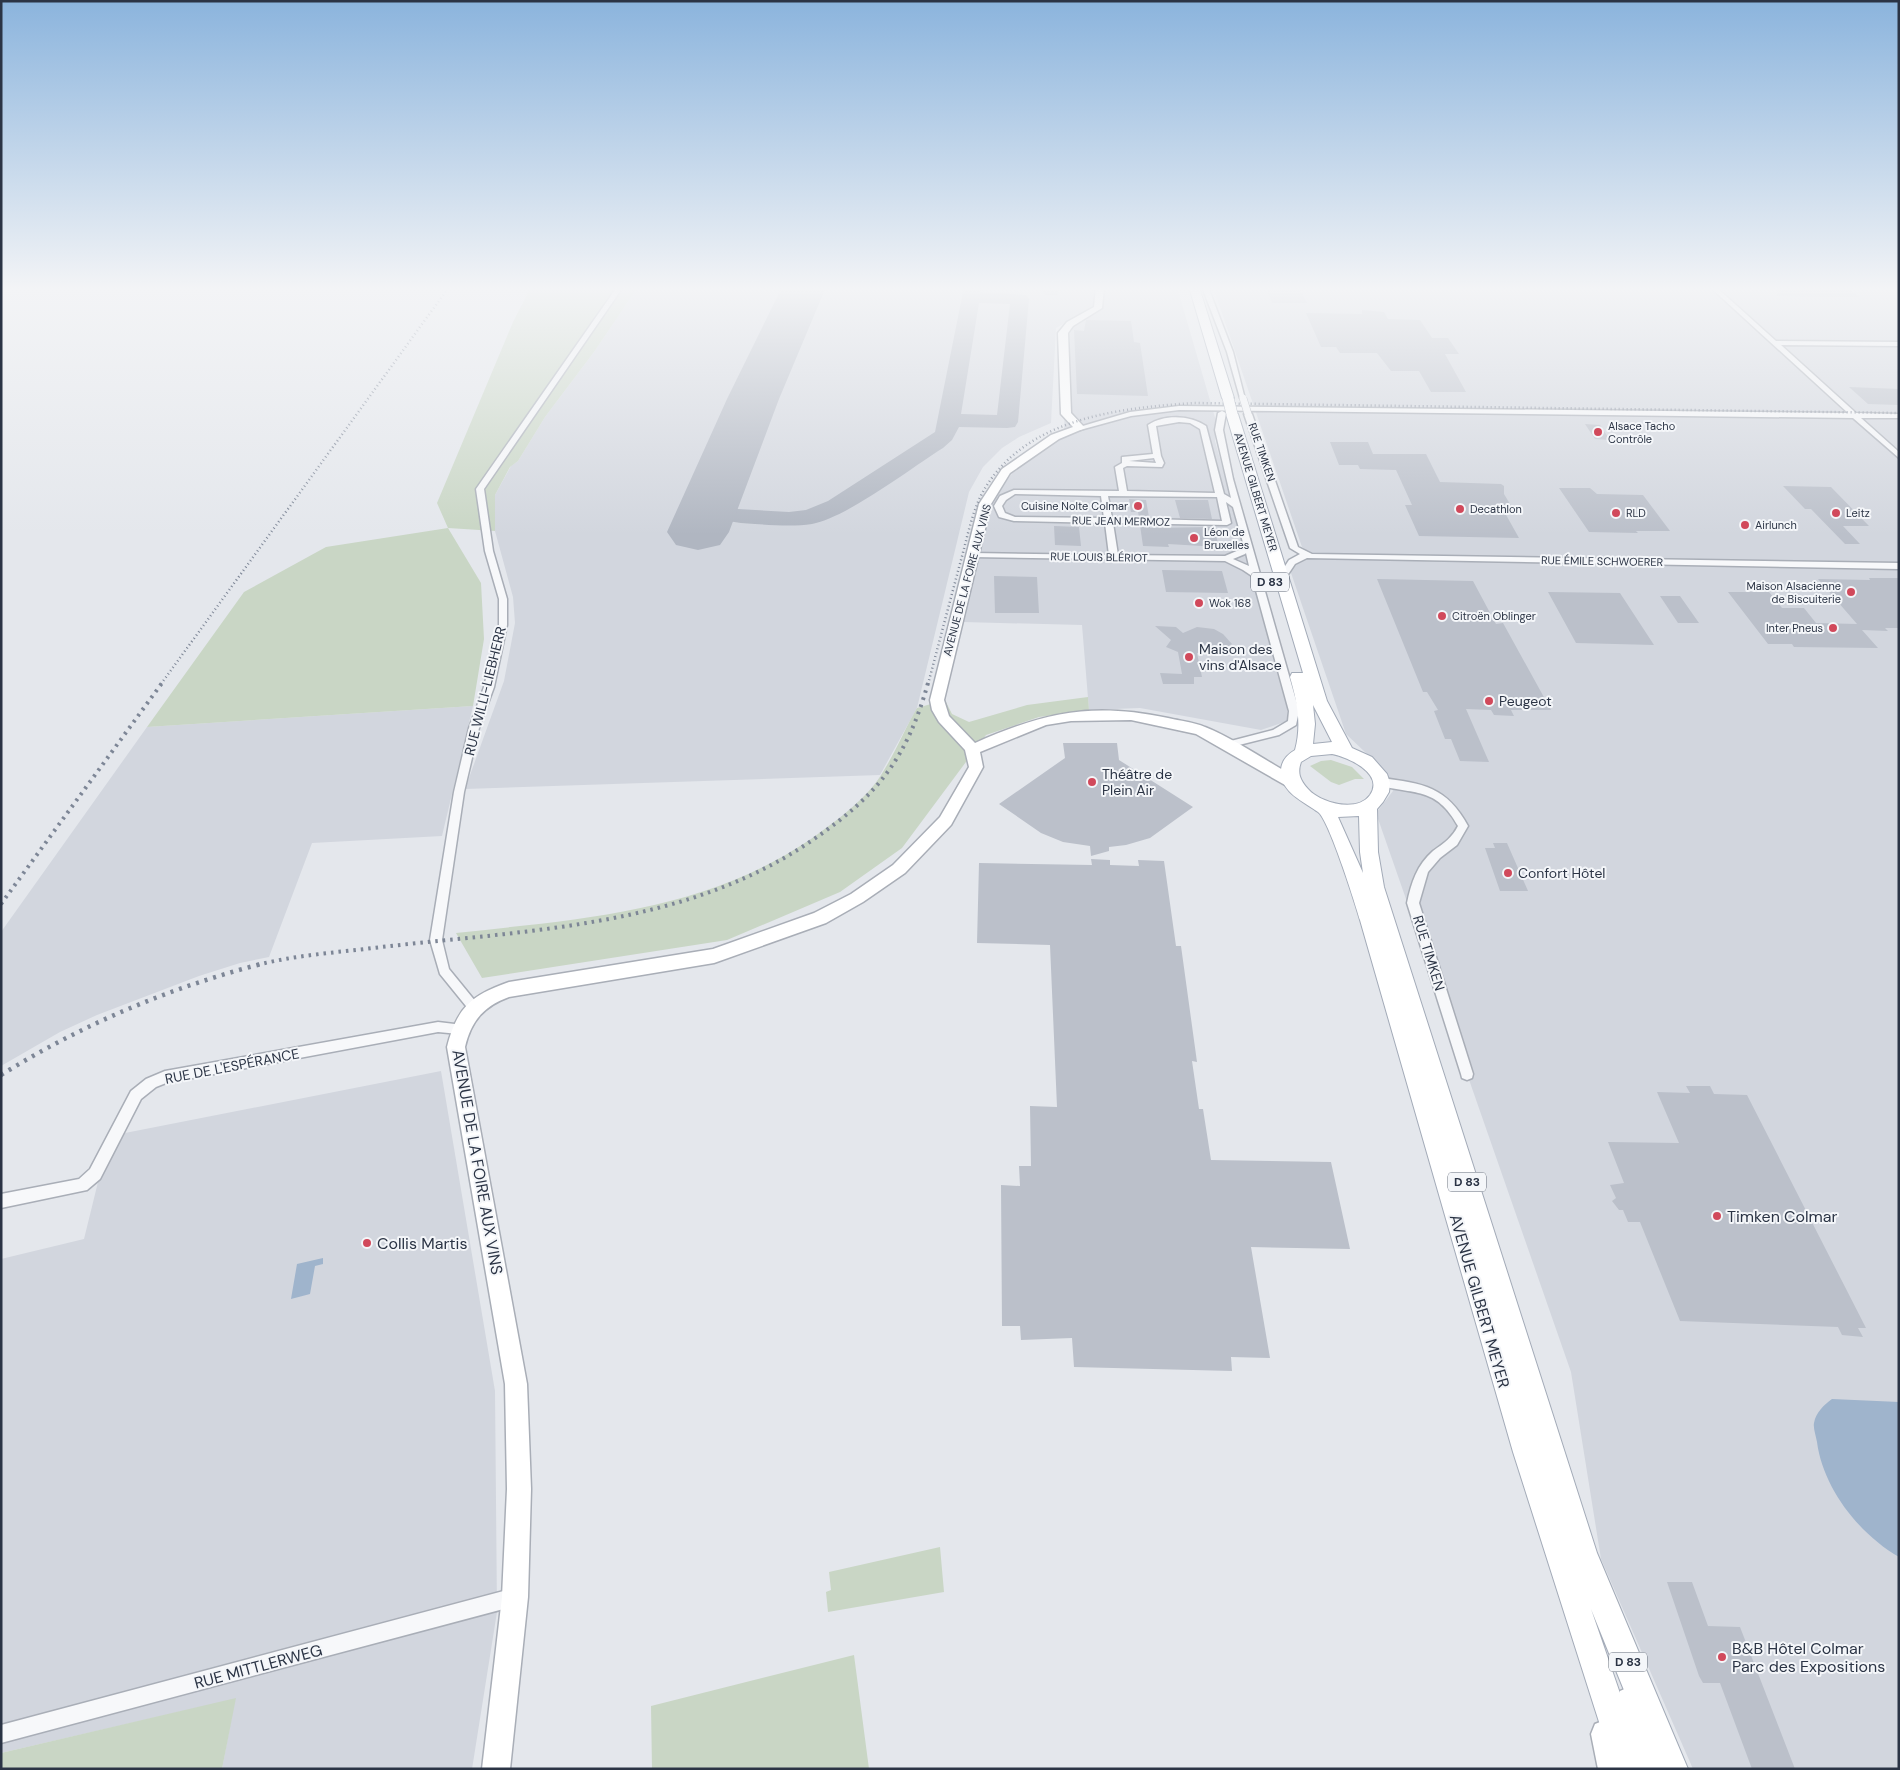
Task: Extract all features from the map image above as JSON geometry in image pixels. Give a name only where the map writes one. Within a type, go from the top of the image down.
[{"type":"main road","name":"AVENUE GILBERT MEYER","points":[[1214,370],[1223,398]]},
{"type":"main road","name":"AVENUE GILBERT MEYER","points":[[1216,370],[1306,701],[1308,735],[1288,769],[1290,781]]},
{"type":"main road","name":"AVENUE GILBERT MEYER","points":[[1227,414],[1282,577],[1319,701],[1331,728],[1345,750]]},
{"type":"main road","name":"AVENUE GILBERT MEYER","points":[[1297,756],[1322,747],[1345,750],[1369,764],[1381,782]]},
{"type":"main road","points":[[1290,781],[1303,797],[1325,808],[1348,811],[1368,806],[1380,794],[1381,782]]},
{"type":"main road","name":"AVENUE GILBERT MEYER","points":[[1368,806],[1369,852],[1375,887],[1583,1554],[1672,1769]]},
{"type":"main road","name":"AVENUE GILBERT MEYER","points":[[1325,808],[1350,861],[1370,920],[1509,1401],[1589,1651],[1630,1769]]},
{"type":"street","name":"RUE WILLI-LIEBHERR","points":[[474,1007],[444,971],[436,940],[460,792],[474,728],[491,679],[503,624],[503,599],[489,551],[480,489],[563,370]]},
{"type":"street","points":[[1064,370],[1066,414],[1080,428],[1130,414],[1179,408],[1899,416]]},
{"type":"street","name":"RUE TIMKEN","points":[[1234,370],[1294,548],[1305,555]]},
{"type":"street","points":[[1804,370],[1899,456]]},
{"type":"street","name":"AVENUE GILBERT MEYER","points":[[1227,414],[1219,430],[1229,479],[1294,711],[1293,724],[1276,733],[1227,745]]},
{"type":"street","points":[[1122,493],[1118,467],[1126,464],[1159,465],[1160,463],[1152,425],[1160,422],[1186,420],[1196,422],[1203,428],[1220,495]]},
{"type":"street","name":"AVENUE DE LA FOIRE AUX VINS","points":[[496,1769],[515,1597],[519,1489],[516,1384],[456,1047],[459,1029],[474,1007],[493,993],[523,986],[714,956],[820,918],[857,898],[899,869],[946,821],[976,767],[977,758],[974,750],[943,718],[937,708],[937,700],[985,504],[1006,471],[1029,453],[1055,438],[1080,428]]},
{"type":"street","points":[[1220,495],[1226,489],[1229,479]]},
{"type":"street","name":"RUE JEAN MERMOZ","points":[[1104,493],[1014,492],[1003,498],[998,506],[1002,515],[1014,519],[1227,523],[1220,495]]},
{"type":"street","points":[[1114,557],[1104,493],[1220,495],[1237,506]]},
{"type":"street","points":[[1226,560],[1242,552],[1248,546]]},
{"type":"street","name":"RUE LOUIS BLÉRIOT","points":[[972,555],[1226,560]]},
{"type":"street","points":[[1282,577],[1292,562],[1305,555]]},
{"type":"street","name":"RUE ÉMILE SCHWOERER","points":[[1305,555],[1899,566]]},
{"type":"street","points":[[1226,560],[1257,576]]},
{"type":"street","points":[[974,750],[1014,731],[1044,721],[1100,714],[1131,715],[1180,724],[1200,730],[1290,781]]},
{"type":"street","points":[[1257,762],[1297,756]]},
{"type":"street","name":"RUE TIMKEN","points":[[1381,782],[1408,785],[1436,794],[1457,812],[1463,826],[1457,840],[1431,860],[1417,881],[1413,903],[1467,1074]]},
{"type":"street","name":"RUE DE L'ESPÉRANCE","points":[[1,1201],[82,1185],[95,1174],[136,1095],[151,1083],[165,1077],[438,1028],[459,1029]]},
{"type":"street","name":"AVENUE GILBERT MEYER","points":[[1583,1554],[1596,1608],[1653,1769]]},
{"type":"street","name":"RUE MITTLERWEG","points":[[1,1734],[515,1597]]},
{"type":"street","name":"AVENUE GILBERT MEYER","points":[[1589,1651],[1612,1769]]},
{"type":"shaded area","points":[[581,370],[1054,370],[1051,423],[1019,437],[1002,448],[983,467],[969,492],[917,708],[880,775],[465,789],[504,681],[515,623],[513,597],[495,531],[495,495],[511,466],[518,461],[545,417]]},
{"type":"shaded area","points":[[1065,370],[1201,370],[1216,421],[1215,441],[1287,698],[1287,721],[1261,730],[1140,708],[1089,710],[1082,625],[963,622],[989,505],[1013,472],[1034,453],[1064,436]]},
{"type":"shaded area","points":[[1241,370],[1899,370],[1899,1769],[1693,1769],[1601,1559],[1571,1372],[1376,813],[1393,791],[1385,771],[1346,734],[1290,570],[1310,553],[1302,547]]},
{"type":"shaded area","points":[[473,706],[442,836],[312,843],[269,957],[240,963],[199,976],[97,1015],[60,1032],[1,1066],[1,932],[147,727]]},
{"type":"shaded area","points":[[441,1071],[495,1391],[497,1612],[472,1769],[222,1769],[235,1699],[1,1753],[1,1259],[84,1239],[99,1178],[125,1133]]},
{"type":"green space","points":[[493,370],[581,370],[545,417],[518,461],[510,467],[495,495],[495,531],[448,528],[437,503]]},
{"type":"green space","points":[[448,528],[481,583],[484,639],[473,706],[147,727],[244,592],[326,547]]},
{"type":"green space","points":[[1088,697],[1089,710],[1039,717],[986,735],[902,848],[840,892],[727,940],[482,978],[456,933],[549,923],[640,908],[728,883],[770,863],[811,839],[844,814],[867,793],[886,767],[917,708],[945,700],[952,714],[969,722],[1027,705]]},
{"type":"green space","points":[[1331,760],[1352,767],[1364,779],[1355,779],[1339,785],[1331,782],[1310,766],[1321,761]]},
{"type":"green space","points":[[940,1547],[944,1592],[828,1612],[826,1592],[831,1590],[829,1572]]},
{"type":"green space","points":[[854,1655],[869,1769],[652,1769],[651,1706]]},
{"type":"green space","points":[[236,1698],[222,1769],[1,1769],[1,1753]]},
{"type":"water","points":[[323,1258],[323,1264],[315,1266],[310,1294],[291,1299],[297,1264]]},
{"type":"water","points":[[1832,1399],[1899,1402],[1899,1557],[1870,1536],[1857,1523],[1835,1493],[1827,1476],[1821,1459],[1814,1425],[1818,1412]]},
{"type":"building","points":[[1076,370],[1144,370],[1148,396],[1077,394]]},
{"type":"building","points":[[1390,370],[1454,370],[1466,392],[1431,392],[1419,371]]},
{"type":"building","points":[[1849,387],[1899,389],[1899,405],[1868,404]]},
{"type":"building","name":"Alsace Tacho Contrôle","points":[[1585,424],[1600,425],[1610,440],[1595,439]]},
{"type":"building","name":"Decathlon","points":[[1330,442],[1368,442],[1373,454],[1426,454],[1440,482],[1501,484],[1504,486],[1504,494],[1516,514],[1505,513],[1519,538],[1419,536],[1405,505],[1412,505],[1396,470],[1360,469],[1358,465],[1339,465]]},
{"type":"building","name":"Leitz","points":[[1783,486],[1831,487],[1869,526],[1843,526],[1860,544],[1845,544],[1811,509],[1805,509]]},
{"type":"building","name":"RLD","points":[[1559,488],[1590,488],[1597,494],[1643,495],[1670,531],[1636,531],[1638,533],[1589,532]]},
{"type":"building","name":"Cuisine Nolte Colmar","points":[[1129,499],[1146,500],[1149,517],[1139,517],[1138,512],[1131,512]]},
{"type":"building","points":[[1175,500],[1208,500],[1212,519],[1180,518]]},
{"type":"building","points":[[1140,525],[1150,526],[1150,528],[1214,527],[1219,547],[1168,544],[1169,547],[1143,546]]},
{"type":"building","points":[[1054,526],[1079,527],[1081,546],[1055,545]]},
{"type":"building","points":[[1162,570],[1222,571],[1228,593],[1166,592]]},
{"type":"building","points":[[994,576],[1037,577],[1039,613],[995,613]]},
{"type":"building","points":[[1869,578],[1899,578],[1899,628],[1885,628],[1888,631],[1862,630],[1878,648],[1794,647],[1792,644],[1768,644],[1728,592],[1769,592],[1782,608],[1804,608],[1816,623],[1857,624],[1818,579],[1870,580]]},
{"type":"building","points":[[1377,579],[1473,581],[1496,624],[1503,623],[1551,710],[1511,710],[1514,716],[1494,715],[1491,710],[1466,709],[1489,762],[1460,761],[1451,739],[1445,739],[1434,711],[1438,710],[1427,692],[1423,692]]},
{"type":"building","points":[[1548,592],[1620,593],[1654,645],[1576,643]]},
{"type":"building","points":[[1660,596],[1680,596],[1699,623],[1678,623]]},
{"type":"building","name":"Maison des vins d'Alsace","points":[[1155,626],[1176,627],[1183,633],[1197,627],[1214,629],[1223,634],[1232,644],[1216,653],[1197,653],[1202,677],[1194,677],[1194,684],[1163,684],[1160,673],[1182,674],[1178,652],[1166,647],[1171,640]]},
{"type":"building","name":"Théâtre de Plein Air","points":[[1063,743],[1117,743],[1119,760],[1193,807],[1150,838],[1126,845],[1109,847],[1109,851],[1091,856],[1090,846],[1063,842],[1041,833],[999,804],[1065,758]]},
{"type":"building","name":"Confort Hôtel","points":[[1493,843],[1507,843],[1528,891],[1500,891],[1485,848],[1495,848]]},
{"type":"building","points":[[1091,859],[1110,860],[1110,865],[1139,866],[1138,860],[1164,861],[1176,946],[1181,946],[1197,1062],[1192,1061],[1199,1109],[1203,1109],[1211,1160],[1331,1162],[1350,1249],[1251,1247],[1270,1358],[1231,1357],[1232,1371],[1074,1367],[1072,1338],[1021,1340],[1020,1326],[1002,1326],[1001,1185],[1020,1186],[1019,1166],[1031,1166],[1030,1106],[1057,1107],[1050,945],[977,943],[979,863],[1092,865]]},
{"type":"building","name":"Timken Colmar","points":[[1686,1086],[1710,1086],[1714,1094],[1747,1095],[1866,1328],[1858,1328],[1863,1337],[1842,1335],[1838,1327],[1680,1321],[1640,1222],[1628,1222],[1623,1210],[1619,1210],[1612,1201],[1616,1198],[1610,1185],[1624,1183],[1608,1142],[1679,1143],[1657,1092],[1690,1093]]},
{"type":"building","name":"B&B Hôtel Colmar Parc des Expositions","points":[[1667,1582],[1692,1582],[1708,1626],[1740,1627],[1795,1769],[1752,1769],[1720,1683],[1703,1683],[1699,1676]]},
{"type":"taxiway","points":[[714,494],[713,502],[717,507],[733,516],[789,519],[811,517],[836,506],[935,443],[944,435],[948,427],[958,370]]},
{"type":"taxiway","points":[[950,420],[1007,422],[1013,370]]},
{"type":"runway","points":[[698,532],[766,370]]},
{"type":"railway","points":[[161,684],[389,370]]},
{"type":"railway","points":[[928,684],[971,521],[982,493],[1006,462],[1028,444],[1053,430],[1080,420],[1137,408],[1194,403],[1899,413]]},
{"type":"railway","points":[[1,904],[162,683]]},
{"type":"railway","points":[[259,964],[311,955],[540,930],[598,921],[655,909],[710,892],[763,869],[814,839],[856,807],[873,790],[900,754],[920,709],[928,683]]},
{"type":"railway","points":[[1,1075],[63,1040],[127,1009],[193,984],[259,964]]},
{"type":"place","name":"Alsace Tacho Contrôle","points":[[1598,432]]},
{"type":"place","name":"Cuisine Nolte Colmar","points":[[1138,506]]},
{"type":"place","name":"Decathlon","points":[[1460,509]]},
{"type":"place","name":"RLD","points":[[1616,513]]},
{"type":"place","name":"Leitz","points":[[1836,513]]},
{"type":"place","name":"Airlunch","points":[[1745,525]]},
{"type":"place","name":"Léon de Bruxelles","points":[[1194,538]]},
{"type":"place","name":"Maison Alsacienne de Biscuiterie","points":[[1851,592]]},
{"type":"place","name":"Wok 168","points":[[1199,603]]},
{"type":"place","name":"Citroën Oblinger","points":[[1442,616]]},
{"type":"place","name":"Inter Pneus","points":[[1833,628]]},
{"type":"place","name":"Maison des vins d'Alsace","points":[[1189,657]]},
{"type":"place","name":"Peugeot","points":[[1489,701]]},
{"type":"place","name":"Théâtre de Plein Air","points":[[1092,782]]},
{"type":"place","name":"Confort Hôtel","points":[[1508,873]]},
{"type":"place","name":"Timken Colmar","points":[[1717,1216]]},
{"type":"place","name":"Collis Martis","points":[[367,1243]]},
{"type":"place","name":"B&B Hôtel Colmar Parc des Expositions","points":[[1722,1657]]}]
